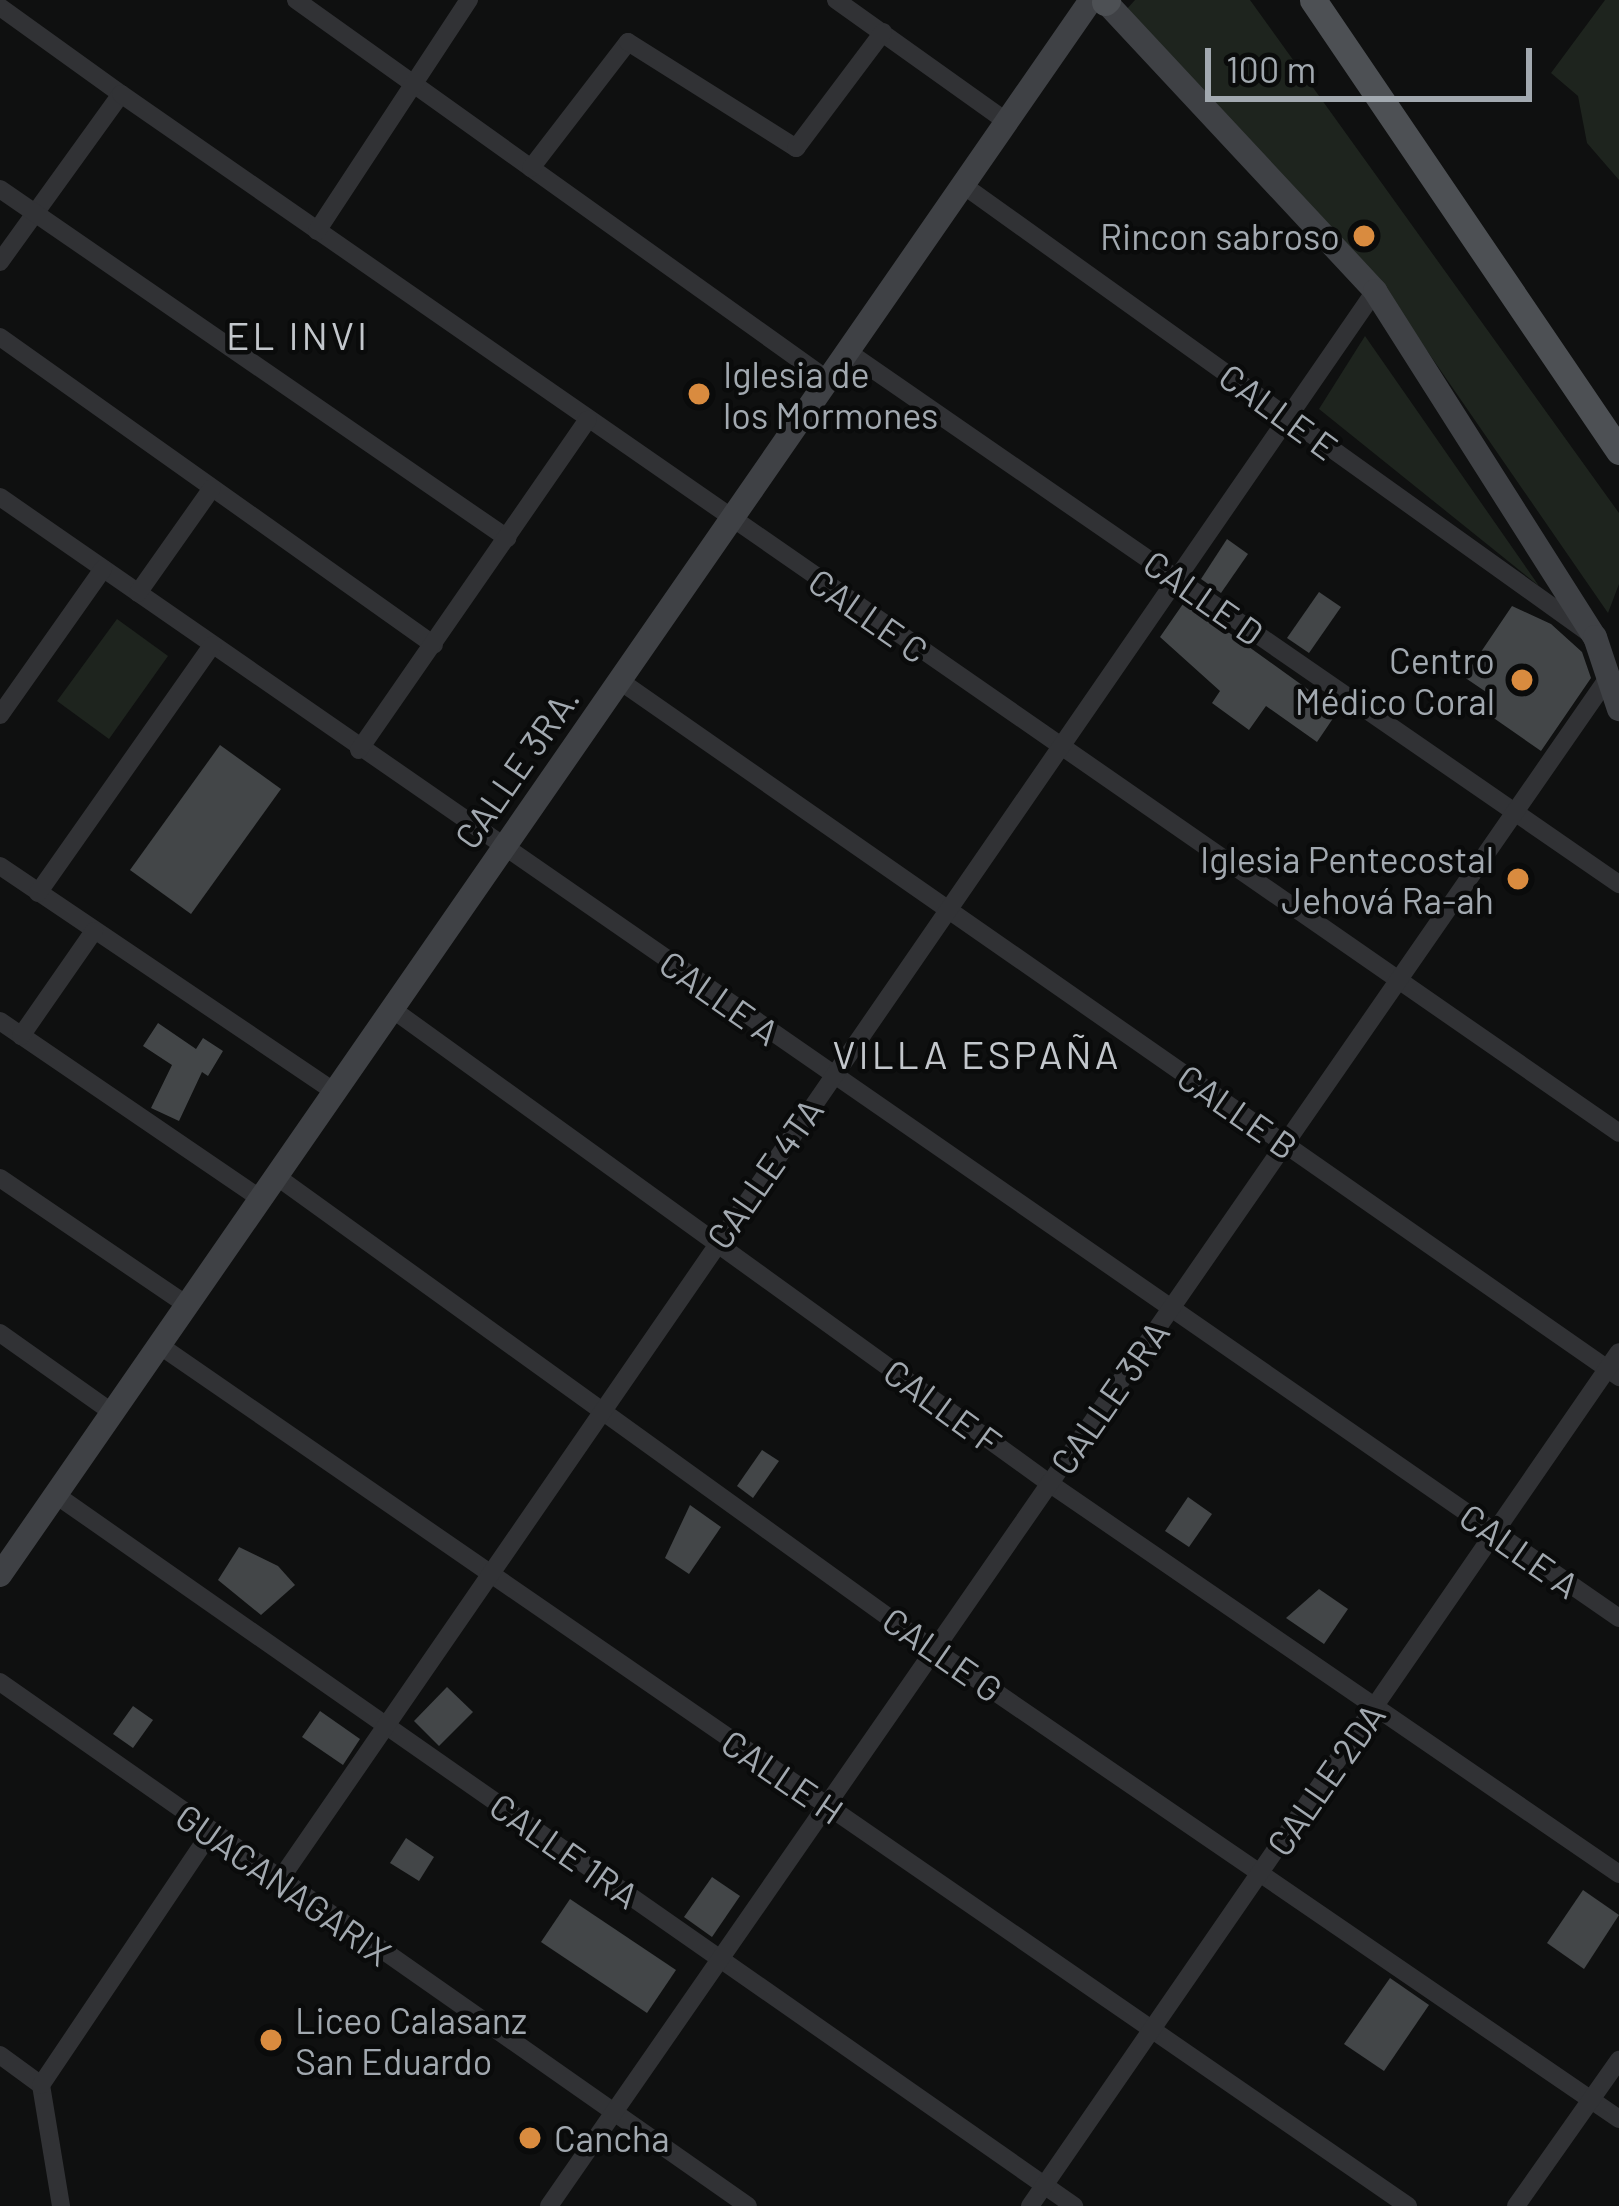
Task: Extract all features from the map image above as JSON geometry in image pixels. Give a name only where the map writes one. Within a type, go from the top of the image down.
[{"type":"main road","points":[[1102,0],[1375,291],[1607,640],[1607,679],[1619,709]]},
{"type":"main road","name":"CALLE 3RA.","points":[[0,1575],[1007,122],[1102,0]]},
{"type":"main road","points":[[1313,0],[1619,451]]},
{"type":"street","points":[[296,0],[829,380]]},
{"type":"street","points":[[317,231],[469,0]]},
{"type":"street","points":[[836,0],[1007,122]]},
{"type":"street","name":"CALLE C","points":[[1,3],[317,231],[1619,1133]]},
{"type":"street","points":[[531,168],[628,42],[796,148],[883,32]]},
{"type":"street","points":[[0,262],[121,94]]},
{"type":"street","name":"CALLE E","points":[[963,185],[1607,640]]},
{"type":"street","points":[[0,189],[507,538]]},
{"type":"street","name":"CALLE 4TA","points":[[279,1881],[1375,291]]},
{"type":"street","points":[[0,337],[434,646]]},
{"type":"street","name":"CALLE D","points":[[848,352],[1619,884]]},
{"type":"street","points":[[359,750],[588,419]]},
{"type":"street","points":[[138,593],[212,488]]},
{"type":"street","name":"CALLE A","points":[[0,497],[359,750],[1619,1618]]},
{"type":"street","points":[[0,715],[103,569]]},
{"type":"street","points":[[38,893],[212,645]]},
{"type":"street","name":"CALLE 3RA","points":[[549,2206],[1607,679]]},
{"type":"street","name":"CALLE B","points":[[620,681],[1613,1373]]},
{"type":"street","points":[[0,866],[335,1092]]},
{"type":"street","points":[[21,1036],[94,931]]},
{"type":"street","name":"CALLE F","points":[[392,1009],[1049,1483],[1619,1874]]},
{"type":"street","points":[[0,1021],[261,1199]]},
{"type":"street","name":"CALLE G","points":[[276,1176],[934,1649],[1619,2119]]},
{"type":"street","points":[[0,1178],[187,1305]]},
{"type":"street","points":[[0,1333],[112,1413]]},
{"type":"street","name":"CALLE H","points":[[159,1346],[487,1577],[827,1804],[1408,2206]]},
{"type":"street","name":"CALLE 2DA","points":[[1030,2206],[1375,1705],[1613,1373],[1619,1352]]},
{"type":"street","name":"CALLE 1RA","points":[[56,1495],[1074,2206]]},
{"type":"street","name":"GUACANAGARIX","points":[[0,1682],[611,2116],[748,2206]]},
{"type":"street","points":[[62,2206],[41,2085],[211,1832]]},
{"type":"street","points":[[0,2056],[41,2085]]},
{"type":"street","points":[[1516,2206],[1619,2060]]},
{"type":"shaded area","points":[[1135,0],[1250,0],[1619,513],[1619,584],[1608,613],[1372,271],[1125,11]]},
{"type":"shaded area","points":[[1605,0],[1619,0],[1619,180],[1587,143],[1578,96],[1551,73]]},
{"type":"shaded area","points":[[1365,336],[1539,586],[1319,409]]},
{"type":"shaded area","points":[[117,619],[168,656],[109,739],[57,701]]},
{"type":"building","points":[[1227,539],[1248,554],[1221,593],[1201,579]]},
{"type":"building","points":[[1319,592],[1341,607],[1309,653],[1287,638]]},
{"type":"building","points":[[1185,601],[1338,711],[1317,742],[1266,706],[1249,730],[1212,703],[1220,691],[1160,637]]},
{"type":"building","points":[[1512,606],[1551,624],[1582,652],[1591,678],[1541,751],[1485,712],[1495,698],[1464,677]]},
{"type":"building","points":[[220,745],[281,789],[191,914],[130,870]]},
{"type":"building","points":[[158,1023],[196,1049],[203,1038],[223,1051],[208,1076],[202,1072],[179,1121],[151,1108],[172,1065],[143,1046]]},
{"type":"building","points":[[762,1450],[779,1461],[753,1498],[737,1486]]},
{"type":"building","points":[[1188,1497],[1212,1514],[1189,1547],[1165,1531]]},
{"type":"building","points":[[690,1505],[721,1527],[689,1574],[665,1558]]},
{"type":"building","points":[[239,1547],[278,1566],[295,1585],[261,1615],[218,1580]]},
{"type":"building","points":[[1319,1589],[1348,1609],[1324,1644],[1286,1618]]},
{"type":"building","points":[[447,1687],[473,1712],[439,1746],[414,1721]]},
{"type":"building","points":[[133,1706],[153,1720],[133,1748],[113,1734]]},
{"type":"building","points":[[320,1711],[360,1739],[343,1765],[302,1737]]},
{"type":"building","points":[[406,1838],[434,1857],[419,1881],[390,1863]]},
{"type":"building","points":[[712,1877],[740,1896],[712,1937],[684,1917]]},
{"type":"building","points":[[1583,1890],[1619,1915],[1584,1969],[1547,1943]]},
{"type":"building","points":[[570,1899],[676,1970],[647,2013],[541,1942]]},
{"type":"building","points":[[1390,1978],[1429,2005],[1384,2071],[1344,2044]]},
{"type":"place","name":"Rincon sabroso","points":[[1364,236]]},
{"type":"place","name":"Iglesia de los Mormones","points":[[699,394]]},
{"type":"place","name":"Centro Médico Coral","points":[[1522,680]]},
{"type":"place","name":"Iglesia Pentecostal Jehová Ra-ah","points":[[1518,879]]},
{"type":"place","name":"Liceo Calasanz San Eduardo","points":[[271,2040]]},
{"type":"place","name":"Cancha","points":[[530,2138]]},
{"type":"district","name":"EL INVI","points":[[298,335]]},
{"type":"district","name":"VILLA ESPAÑA","points":[[977,1054]]}]
